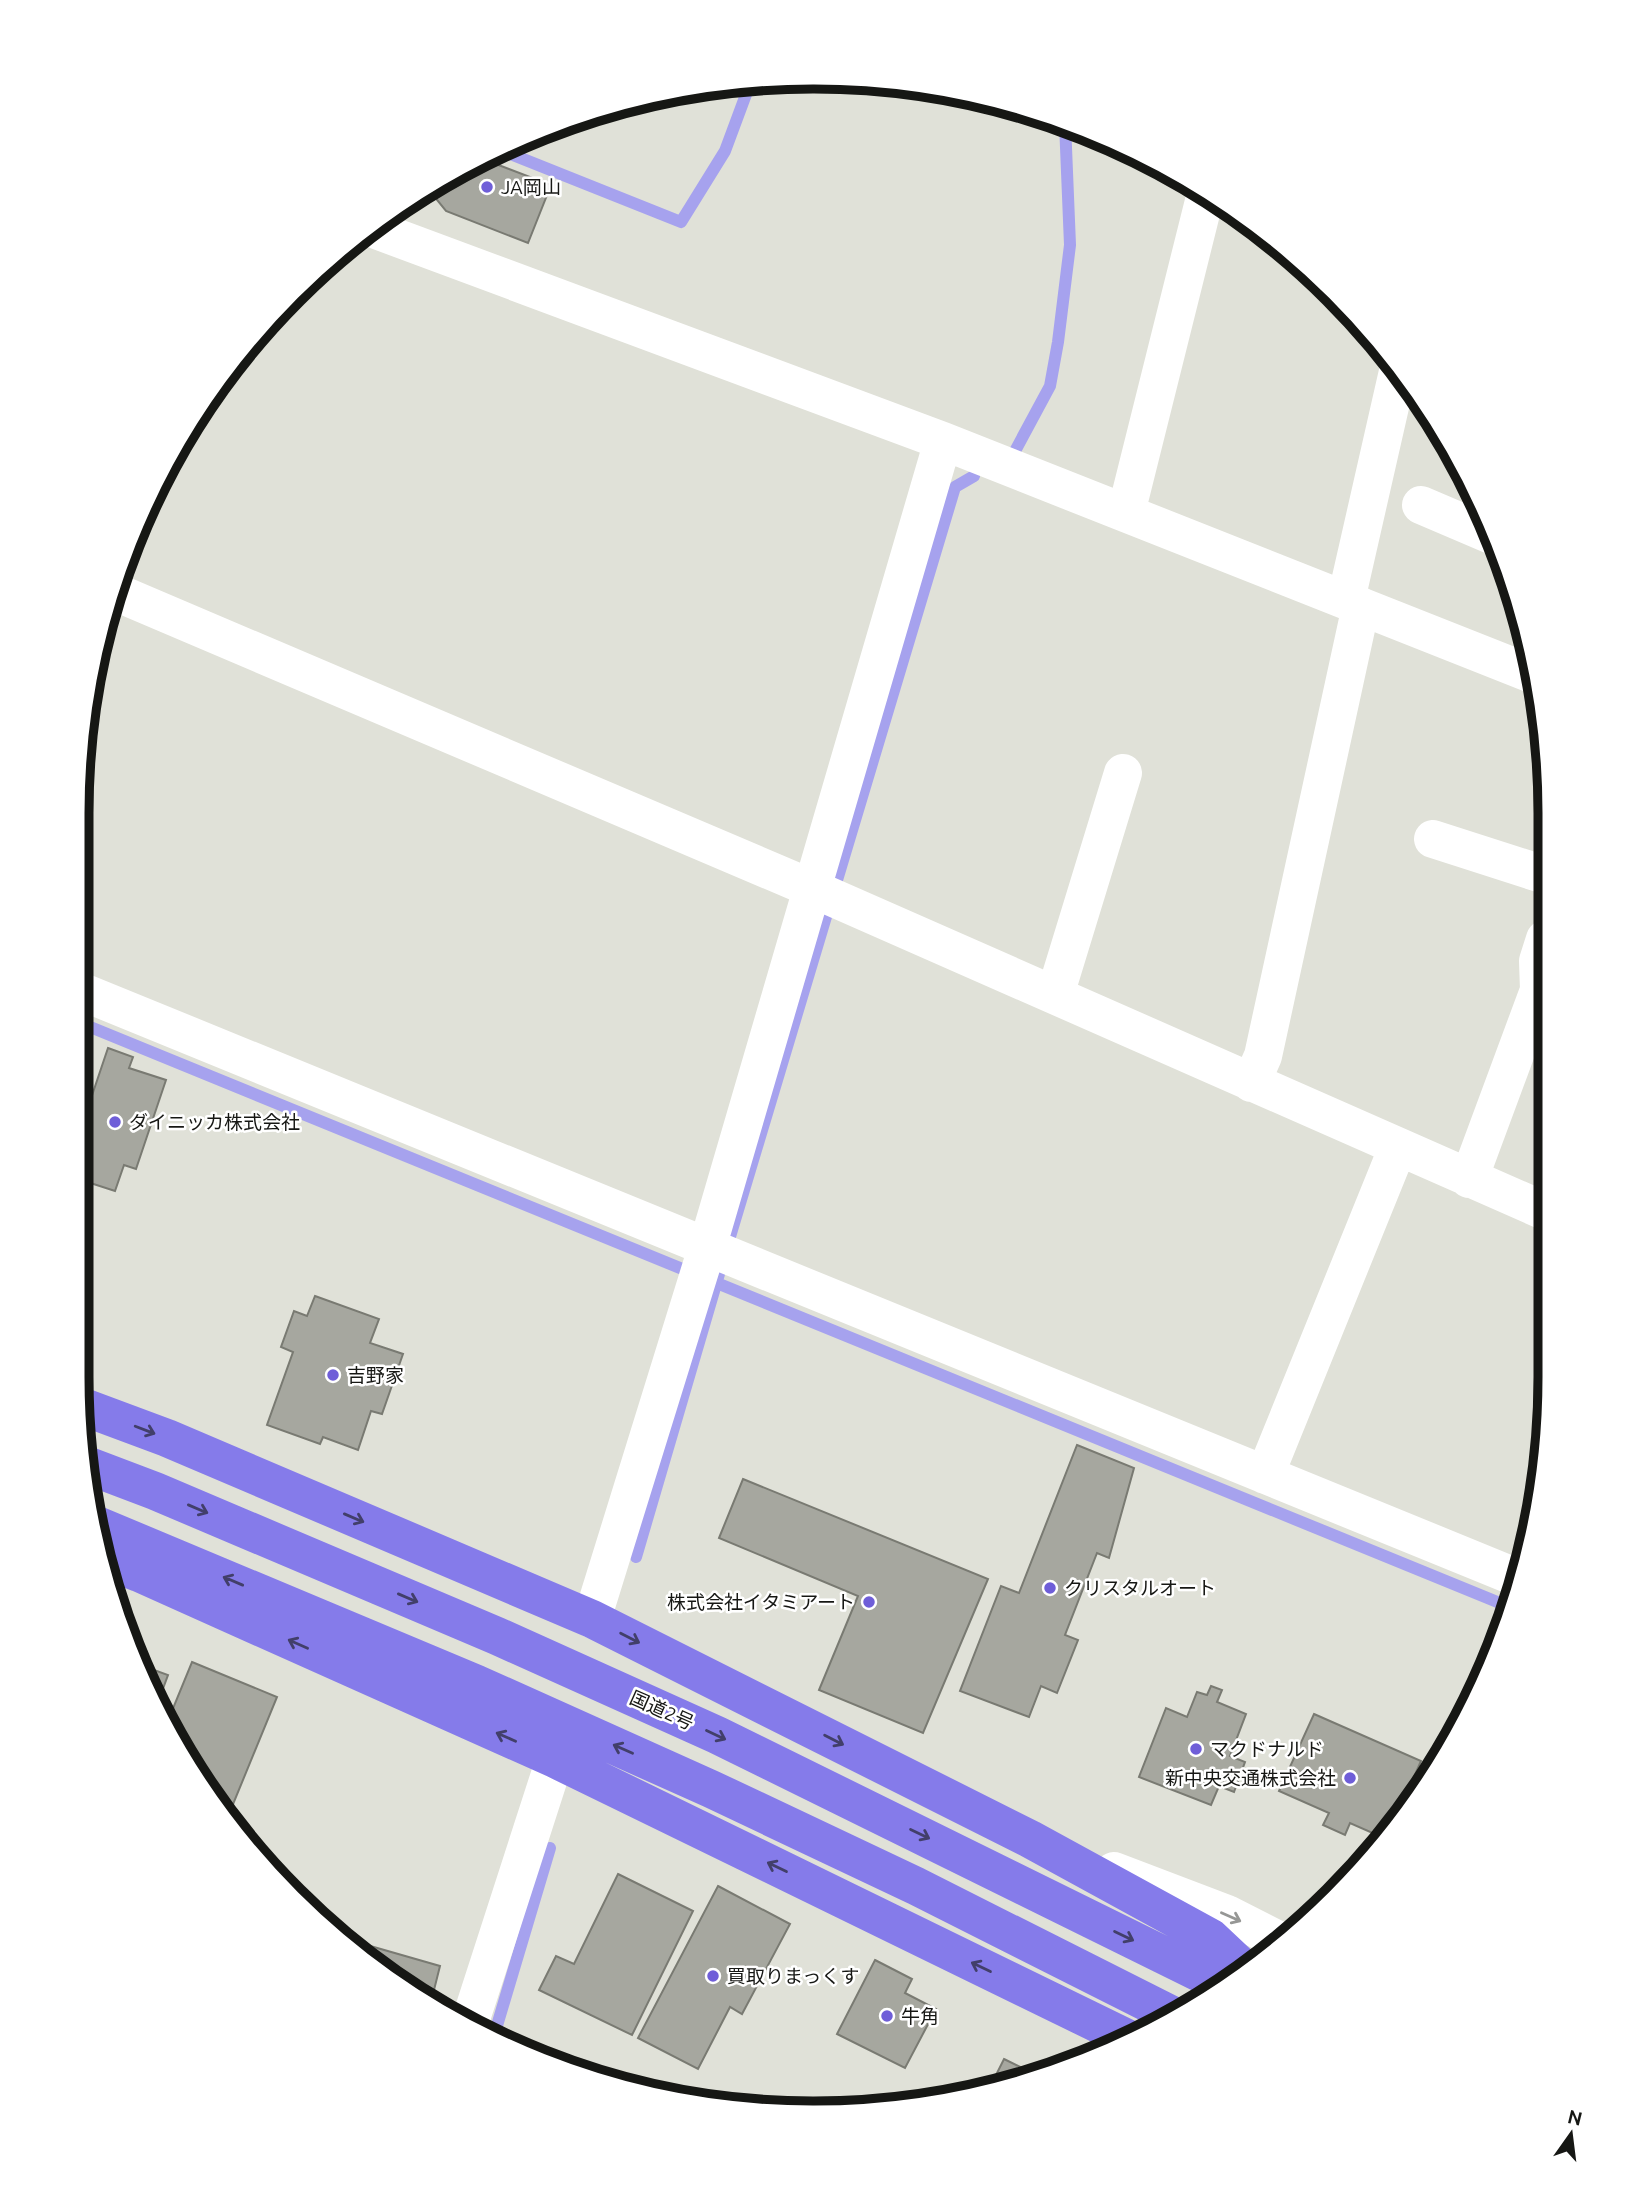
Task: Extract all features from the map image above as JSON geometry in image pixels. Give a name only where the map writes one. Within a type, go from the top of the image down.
[{"type":"highway","points":[[90,1409],[167,1438],[592,1619],[1030,1839],[1211,1938],[1238,1963]]},
{"type":"highway","name":"国道2号","points":[[95,1468],[498,1636],[718,1735],[1214,1980]]},
{"type":"highway","points":[[106,1529],[477,1684],[710,1788],[904,1880],[1163,2011]]},
{"type":"highway","points":[[114,1563],[555,1759],[1118,2034]]},
{"type":"street","points":[[1126,513],[1203,203]]},
{"type":"street","points":[[385,230],[943,441],[1523,669]]},
{"type":"street","points":[[1251,1083],[1263,1056],[1396,384]]},
{"type":"street","points":[[592,1619],[711,1261],[826,895],[943,441]]},
{"type":"street","points":[[1421,505],[1480,530]]},
{"type":"street","points":[[123,595],[826,895],[1538,1208]]},
{"type":"street","points":[[1055,995],[1123,773]]},
{"type":"street","points":[[1433,839],[1538,873]]},
{"type":"street","points":[[1469,1179],[1538,993]]},
{"type":"street","points":[[89,995],[711,1261],[1265,1475],[1510,1575]]},
{"type":"street","points":[[1265,1475],[1398,1147]]},
{"type":"street","points":[[472,2015],[555,1759]]},
{"type":"street","points":[[1030,1839],[1227,1914],[1272,1936]]},
{"type":"street","points":[[1043,1997],[1102,2041]]},
{"type":"building","points":[[494,163],[551,185],[528,243],[446,211],[434,196]]},
{"type":"building","points":[[108,1048],[133,1057],[129,1068],[166,1080],[136,1169],[124,1165],[115,1191],[89,1183],[89,1104]]},
{"type":"building","points":[[315,1296],[379,1319],[370,1343],[403,1354],[382,1414],[371,1411],[358,1450],[323,1437],[320,1444],[267,1425],[293,1352],[281,1347],[294,1311],[307,1316]]},
{"type":"building","points":[[1077,1445],[1134,1468],[1109,1558],[1097,1553],[1065,1635],[1078,1640],[1057,1693],[1041,1686],[1029,1717],[960,1691],[1001,1586],[1019,1593]]},
{"type":"building","points":[[743,1479],[988,1579],[923,1733],[819,1690],[858,1596],[719,1538]]},
{"type":"building","points":[[192,1662],[277,1697],[232,1807],[211,1779],[172,1712]]},
{"type":"building","points":[[151,1669],[168,1675],[162,1692]]},
{"type":"building","points":[[1211,1686],[1222,1690],[1217,1702],[1246,1714],[1230,1756],[1245,1762],[1234,1792],[1219,1786],[1211,1805],[1139,1777],[1166,1708],[1187,1717],[1197,1692],[1207,1695]]},
{"type":"building","points":[[1314,1714],[1421,1761],[1409,1789],[1374,1834],[1350,1823],[1345,1835],[1323,1825],[1329,1813],[1279,1791]]},
{"type":"building","points":[[618,1874],[693,1911],[632,2035],[539,1990],[556,1956],[574,1964]]},
{"type":"building","points":[[718,1886],[790,1924],[742,2014],[730,2007],[698,2069],[638,2038]]},
{"type":"building","points":[[365,1944],[440,1966],[433,1993]]},
{"type":"building","points":[[875,1960],[912,1979],[905,1993],[936,2009],[905,2068],[837,2034]]},
{"type":"building","points":[[1004,2059],[1024,2069],[1001,2076],[995,2077]]},
{"type":"waterway","points":[[513,155],[681,222],[725,151],[747,93]]},
{"type":"waterway","points":[[1014,453],[1050,386],[1058,342],[1070,245],[1065,135]]},
{"type":"waterway","points":[[729,1240],[955,487],[974,476]]},
{"type":"waterway","points":[[89,1026],[1501,1603]]},
{"type":"waterway","points":[[636,1557],[719,1274]]},
{"type":"waterway","points":[[496,2028],[550,1848]]},
{"type":"place","name":"JA岡山","points":[[487,187]]},
{"type":"place","name":"ダイニッカ株式会社","points":[[115,1122]]},
{"type":"place","name":"吉野家","points":[[333,1375]]},
{"type":"place","name":"クリスタルオート","points":[[1050,1588]]},
{"type":"place","name":"株式会社イタミアート","points":[[869,1602]]},
{"type":"place","name":"マクドナルド","points":[[1196,1749]]},
{"type":"place","name":"新中央交通株式会社","points":[[1350,1778]]},
{"type":"place","name":"買取りまっくす","points":[[713,1976]]},
{"type":"place","name":"牛角","points":[[887,2016]]}]
